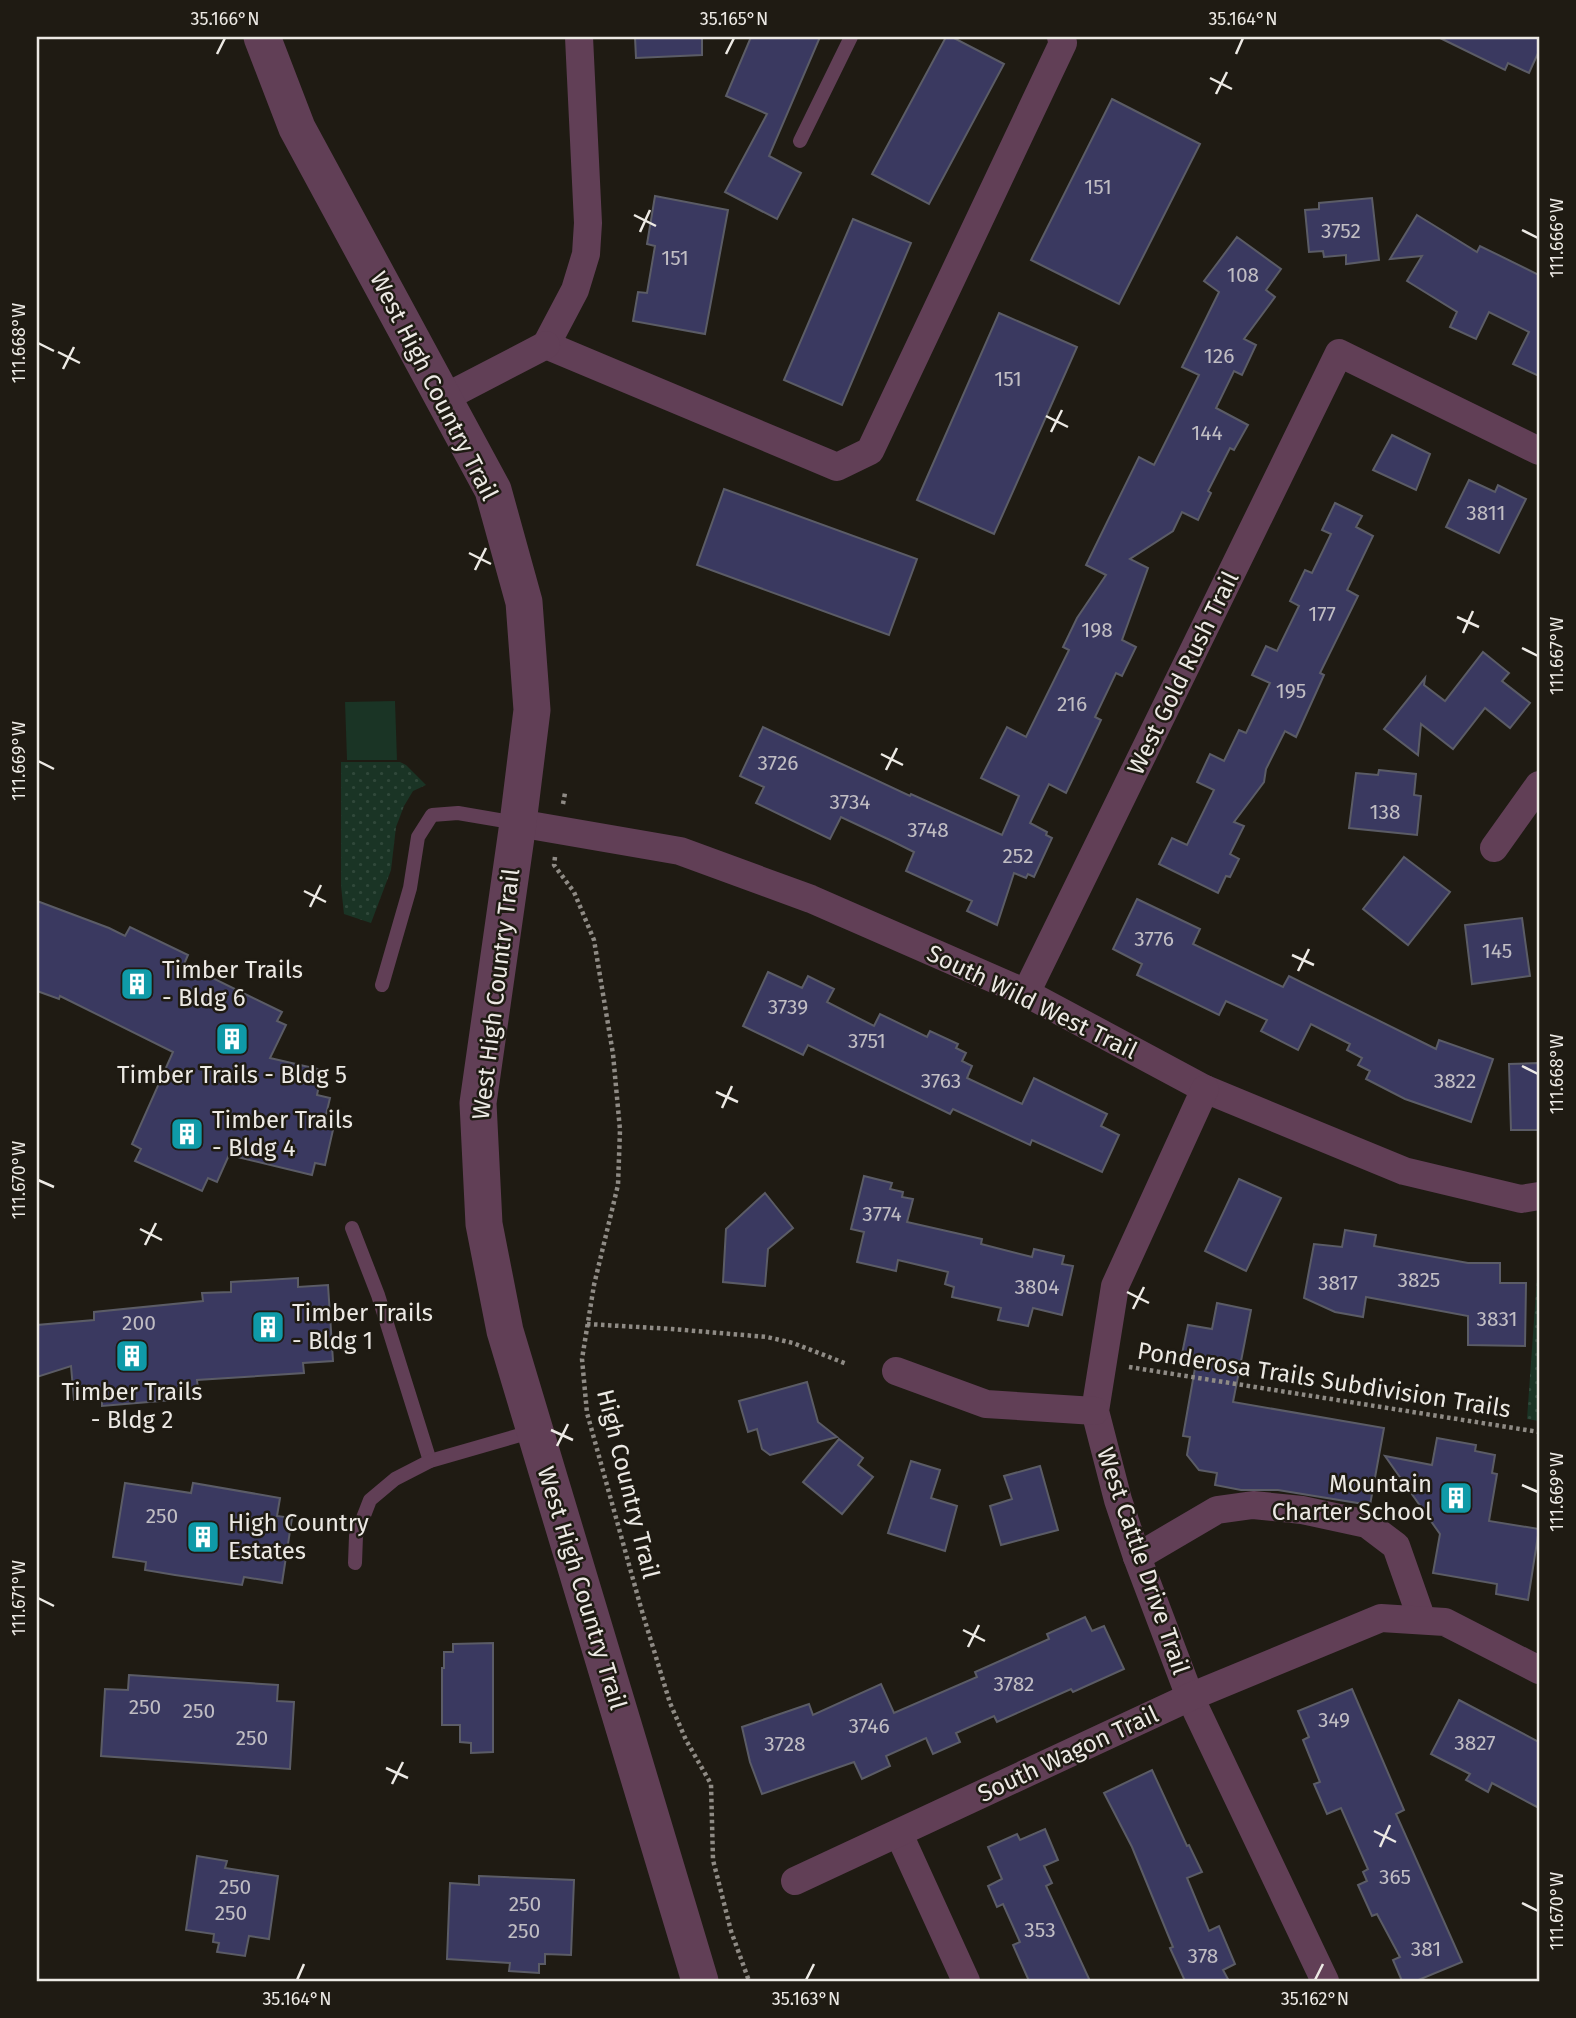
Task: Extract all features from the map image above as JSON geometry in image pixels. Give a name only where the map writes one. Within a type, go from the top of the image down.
[{"type":"street","name":"West High Country Trail","points":[[262,37],[297,128],[493,491],[524,602],[532,710],[478,1103],[484,1224],[505,1331],[700,1981]]},
{"type":"street","points":[[444,398],[546,345],[575,290],[586,254],[588,223],[579,37]]},
{"type":"street","points":[[546,345],[837,467],[870,451],[1063,43],[1061,37]]},
{"type":"street","name":"West Gold Rush Trail","points":[[1026,993],[1339,353],[1539,451]]},
{"type":"street","points":[[1494,848],[1539,785]]},
{"type":"street","name":"South Wild West Trail","points":[[518,823],[680,851],[811,899],[1026,993],[1205,1089],[1404,1171],[1521,1199],[1539,1196]]},
{"type":"street","name":"West Cattle Drive Trail","points":[[1205,1089],[1115,1286],[1095,1411],[1136,1557],[1190,1697],[1325,1981]]},
{"type":"street","points":[[896,1371],[986,1404],[1095,1411]]},
{"type":"street","points":[[1136,1557],[1217,1510],[1229,1508],[1253,1505],[1302,1510],[1367,1524],[1396,1546],[1422,1620]]},
{"type":"street","name":"South Wagon Trail","points":[[795,1881],[1190,1697],[1381,1618],[1445,1622],[1539,1670]]},
{"type":"street","points":[[900,1834],[966,1981]]},
{"type":"lane","points":[[800,141],[851,37]]},
{"type":"lane","points":[[382,985],[410,888],[418,838],[432,815],[457,813],[518,823]]},
{"type":"lane","points":[[352,1228],[378,1295],[430,1461]]},
{"type":"lane","points":[[355,1563],[356,1536],[370,1500],[395,1479],[430,1461],[535,1431]]},
{"type":"path","name":"High Country Trail","points":[[554,864],[575,892],[594,940],[613,1054],[620,1130],[618,1185],[594,1285],[582,1359],[587,1413],[670,1703],[686,1740],[711,1784],[713,1860],[731,1931],[749,1981]]},
{"type":"path","points":[[587,1324],[767,1337],[793,1343],[847,1364]]},
{"type":"path","name":"Ponderosa Trails Subdivision Trails","points":[[1102,1363],[1539,1432]]},
{"type":"green space","points":[[395,701],[397,760],[347,760],[345,702]]},
{"type":"green space","points":[[341,762],[400,762],[426,785],[413,791],[404,806],[396,827],[391,870],[371,923],[344,914],[341,886]]},
{"type":"green space","points":[[1539,1250],[1539,1421],[1527,1419]]},
{"type":"building","points":[[635,37],[702,37],[702,55],[636,58]]},
{"type":"building","points":[[751,37],[820,37],[769,156],[801,173],[777,219],[725,192],[767,114],[726,96]]},
{"type":"building","points":[[946,37],[952,37],[1004,64],[929,204],[872,174]]},
{"type":"building","points":[[1438,37],[1539,37],[1539,51],[1529,73],[1508,63],[1505,70]]},
{"type":"building","points":[[1112,99],[1200,144],[1119,304],[1031,260]]},
{"type":"building","points":[[655,196],[728,210],[705,334],[633,321],[638,292],[647,293],[655,246],[647,244]]},
{"type":"building","points":[[1372,198],[1379,260],[1346,264],[1346,255],[1324,257],[1323,251],[1309,252],[1305,210],[1319,209],[1319,203]]},
{"type":"building","points":[[1417,215],[1477,252],[1480,246],[1539,275],[1539,376],[1513,364],[1529,332],[1489,312],[1476,339],[1450,327],[1457,312],[1407,281],[1422,256],[1390,259]]},
{"type":"building","points":[[853,219],[911,243],[842,405],[784,380]]},
{"type":"building","points":[[1237,237],[1281,269],[1266,290],[1275,297],[1244,339],[1256,345],[1242,375],[1234,371],[1216,408],[1248,425],[1234,450],[1230,448],[1208,491],[1211,493],[1198,520],[1182,512],[1173,531],[1130,559],[1148,568],[1122,640],[1136,647],[1122,676],[1116,673],[1095,717],[1101,720],[1066,793],[1049,784],[1030,823],[1047,832],[1046,835],[1052,838],[1034,877],[1028,874],[1026,878],[1014,873],[997,925],[967,911],[972,901],[906,871],[914,852],[841,817],[830,839],[756,803],[764,787],[740,776],[763,727],[910,796],[911,794],[1002,835],[1019,796],[981,778],[1007,727],[1026,737],[1069,650],[1063,647],[1077,618],[1106,575],[1086,565],[1139,457],[1154,465],[1199,375],[1182,367],[1219,292],[1204,281]]},
{"type":"building","points":[[999,313],[1077,347],[994,534],[917,500]]},
{"type":"building","points":[[1392,435],[1430,454],[1416,490],[1373,470]]},
{"type":"building","points":[[1469,480],[1495,492],[1498,485],[1526,499],[1499,553],[1446,527]]},
{"type":"building","points":[[724,489],[917,559],[889,635],[697,565]]},
{"type":"building","points":[[1335,503],[1362,516],[1356,527],[1373,536],[1347,590],[1358,596],[1320,673],[1324,675],[1296,737],[1285,731],[1266,769],[1264,782],[1234,822],[1244,826],[1230,854],[1239,859],[1230,877],[1226,876],[1218,893],[1159,864],[1172,838],[1187,845],[1214,790],[1197,782],[1210,754],[1224,761],[1239,730],[1246,733],[1270,683],[1252,675],[1266,646],[1277,651],[1299,606],[1290,601],[1305,570],[1312,573],[1331,534],[1322,530]]},
{"type":"building","points":[[1483,652],[1509,673],[1502,681],[1530,703],[1510,728],[1485,708],[1453,749],[1421,724],[1418,755],[1384,729],[1425,678],[1424,685],[1445,701]]},
{"type":"building","points":[[1379,770],[1416,774],[1414,795],[1421,796],[1417,835],[1349,828],[1356,773],[1378,775]]},
{"type":"building","points":[[1404,857],[1450,892],[1408,945],[1363,909]]},
{"type":"building","points":[[1137,899],[1200,929],[1193,944],[1283,987],[1289,976],[1436,1049],[1439,1040],[1493,1059],[1471,1122],[1405,1099],[1366,1079],[1370,1071],[1358,1065],[1362,1058],[1347,1050],[1350,1044],[1311,1024],[1298,1050],[1261,1031],[1267,1020],[1226,1001],[1219,1015],[1137,975],[1142,964],[1113,949]]},
{"type":"building","points":[[37,901],[125,936],[130,927],[188,955],[184,964],[282,1012],[277,1021],[286,1025],[270,1058],[322,1070],[317,1095],[330,1098],[325,1119],[335,1121],[325,1165],[315,1163],[312,1175],[229,1155],[217,1182],[208,1178],[202,1191],[135,1161],[141,1149],[132,1144],[173,1052],[60,996],[59,999],[37,991]]},
{"type":"building","points":[[1522,918],[1530,976],[1472,984],[1465,925]]},
{"type":"building","points":[[768,972],[802,988],[808,976],[834,989],[827,1002],[874,1026],[880,1014],[927,1037],[930,1031],[958,1044],[956,1048],[966,1053],[962,1061],[972,1066],[967,1078],[1022,1104],[1034,1078],[1107,1114],[1101,1126],[1119,1135],[1102,1172],[1032,1140],[1030,1145],[953,1109],[950,1114],[808,1045],[803,1055],[743,1026]]},
{"type":"building","points":[[1539,1063],[1539,1130],[1511,1130],[1509,1064]]},
{"type":"building","points":[[864,1176],[892,1183],[890,1189],[903,1192],[902,1197],[913,1199],[907,1222],[982,1239],[981,1244],[1032,1257],[1034,1249],[1064,1256],[1062,1264],[1073,1266],[1062,1315],[1033,1308],[1028,1326],[998,1320],[1001,1308],[952,1297],[954,1287],[945,1284],[948,1272],[898,1260],[896,1271],[857,1262],[864,1232],[851,1229]]},
{"type":"building","points":[[1239,1179],[1281,1198],[1246,1271],[1205,1251]]},
{"type":"building","points":[[765,1193],[793,1228],[768,1249],[765,1286],[723,1282],[726,1229]]},
{"type":"building","points":[[1345,1230],[1376,1235],[1374,1246],[1468,1263],[1500,1263],[1500,1283],[1526,1283],[1525,1346],[1468,1345],[1468,1316],[1366,1297],[1363,1317],[1335,1312],[1304,1298],[1314,1244],[1342,1247]]},
{"type":"building","points":[[298,1278],[298,1287],[328,1285],[333,1361],[303,1363],[304,1373],[197,1380],[198,1389],[171,1391],[172,1400],[102,1406],[102,1397],[74,1400],[71,1366],[37,1377],[37,1325],[94,1320],[94,1312],[203,1301],[202,1293],[231,1292],[231,1282]]},
{"type":"building","points":[[1217,1303],[1251,1310],[1233,1402],[1384,1428],[1370,1505],[1278,1490],[1241,1490],[1215,1485],[1217,1473],[1199,1470],[1187,1455],[1190,1437],[1183,1436],[1197,1357],[1182,1354],[1188,1325],[1212,1329]]},
{"type":"building","points":[[807,1382],[818,1422],[837,1437],[770,1455],[762,1449],[757,1429],[748,1432],[739,1401]]},
{"type":"building","points":[[1437,1438],[1476,1445],[1475,1451],[1495,1455],[1492,1473],[1497,1474],[1489,1521],[1539,1529],[1528,1600],[1496,1594],[1497,1584],[1433,1573],[1440,1534],[1385,1456],[1432,1465]]},
{"type":"building","points":[[839,1439],[863,1458],[858,1465],[873,1477],[842,1514],[803,1482]]},
{"type":"building","points":[[911,1461],[940,1470],[931,1498],[957,1506],[945,1551],[888,1533]]},
{"type":"building","points":[[1040,1466],[1058,1530],[1001,1545],[990,1506],[1012,1499],[1004,1476]]},
{"type":"building","name":"High Country Estates","points":[[125,1483],[191,1493],[193,1483],[280,1498],[277,1516],[292,1518],[282,1583],[244,1577],[242,1585],[175,1575],[145,1570],[146,1562],[113,1557]]},
{"type":"building","points":[[1085,1617],[1092,1631],[1104,1626],[1124,1669],[997,1722],[994,1716],[956,1733],[960,1742],[933,1754],[926,1738],[886,1756],[890,1766],[862,1779],[854,1762],[762,1794],[750,1762],[742,1727],[809,1704],[813,1715],[881,1684],[894,1713],[977,1677],[975,1672],[1049,1639],[1047,1634]]},
{"type":"building","points":[[493,1643],[493,1752],[471,1753],[471,1743],[460,1742],[460,1725],[442,1725],[444,1652],[453,1652],[453,1644]]},
{"type":"building","points":[[129,1675],[278,1685],[277,1701],[294,1702],[290,1769],[101,1756],[105,1689],[128,1690]]},
{"type":"building","points":[[1352,1689],[1404,1810],[1396,1814],[1462,1962],[1416,1981],[1402,1981],[1393,1960],[1400,1957],[1377,1914],[1372,1916],[1358,1885],[1367,1881],[1363,1872],[1368,1869],[1341,1808],[1327,1814],[1314,1784],[1320,1782],[1303,1740],[1309,1737],[1298,1711]]},
{"type":"building","points":[[1459,1700],[1539,1742],[1539,1808],[1492,1783],[1488,1792],[1466,1780],[1470,1774],[1431,1754]]},
{"type":"building","points":[[1152,1770],[1202,1872],[1187,1878],[1209,1931],[1219,1926],[1235,1964],[1223,1970],[1229,1981],[1185,1981],[1132,1847],[1104,1793]]},
{"type":"building","points":[[1045,1829],[1058,1860],[1044,1866],[1052,1883],[1046,1886],[1090,1981],[1029,1981],[1013,1945],[1020,1942],[1003,1904],[997,1907],[988,1886],[1002,1879],[988,1847],[1017,1834],[1020,1840]]},
{"type":"building","points":[[197,1856],[227,1861],[225,1868],[278,1876],[269,1939],[249,1936],[245,1956],[217,1952],[219,1943],[213,1942],[214,1934],[186,1930]]},
{"type":"building","points":[[479,1876],[574,1880],[571,1955],[545,1954],[545,1964],[539,1964],[539,1973],[509,1971],[510,1963],[447,1959],[450,1883],[479,1885]]},
{"type":"place","name":"Timber Trails - Bldg 6","points":[[137,984]]},
{"type":"place","name":"Timber Trails - Bldg 5","points":[[232,1039]]},
{"type":"place","name":"Timber Trails - Bldg 4","points":[[187,1134]]},
{"type":"place","name":"Timber Trails - Bldg 1","points":[[268,1327]]},
{"type":"place","name":"Timber Trails - Bldg 2","points":[[132,1356]]},
{"type":"place","name":"Mountain Charter School","points":[[1456,1498]]},
{"type":"place","name":"High Country Estates","points":[[203,1537]]}]
